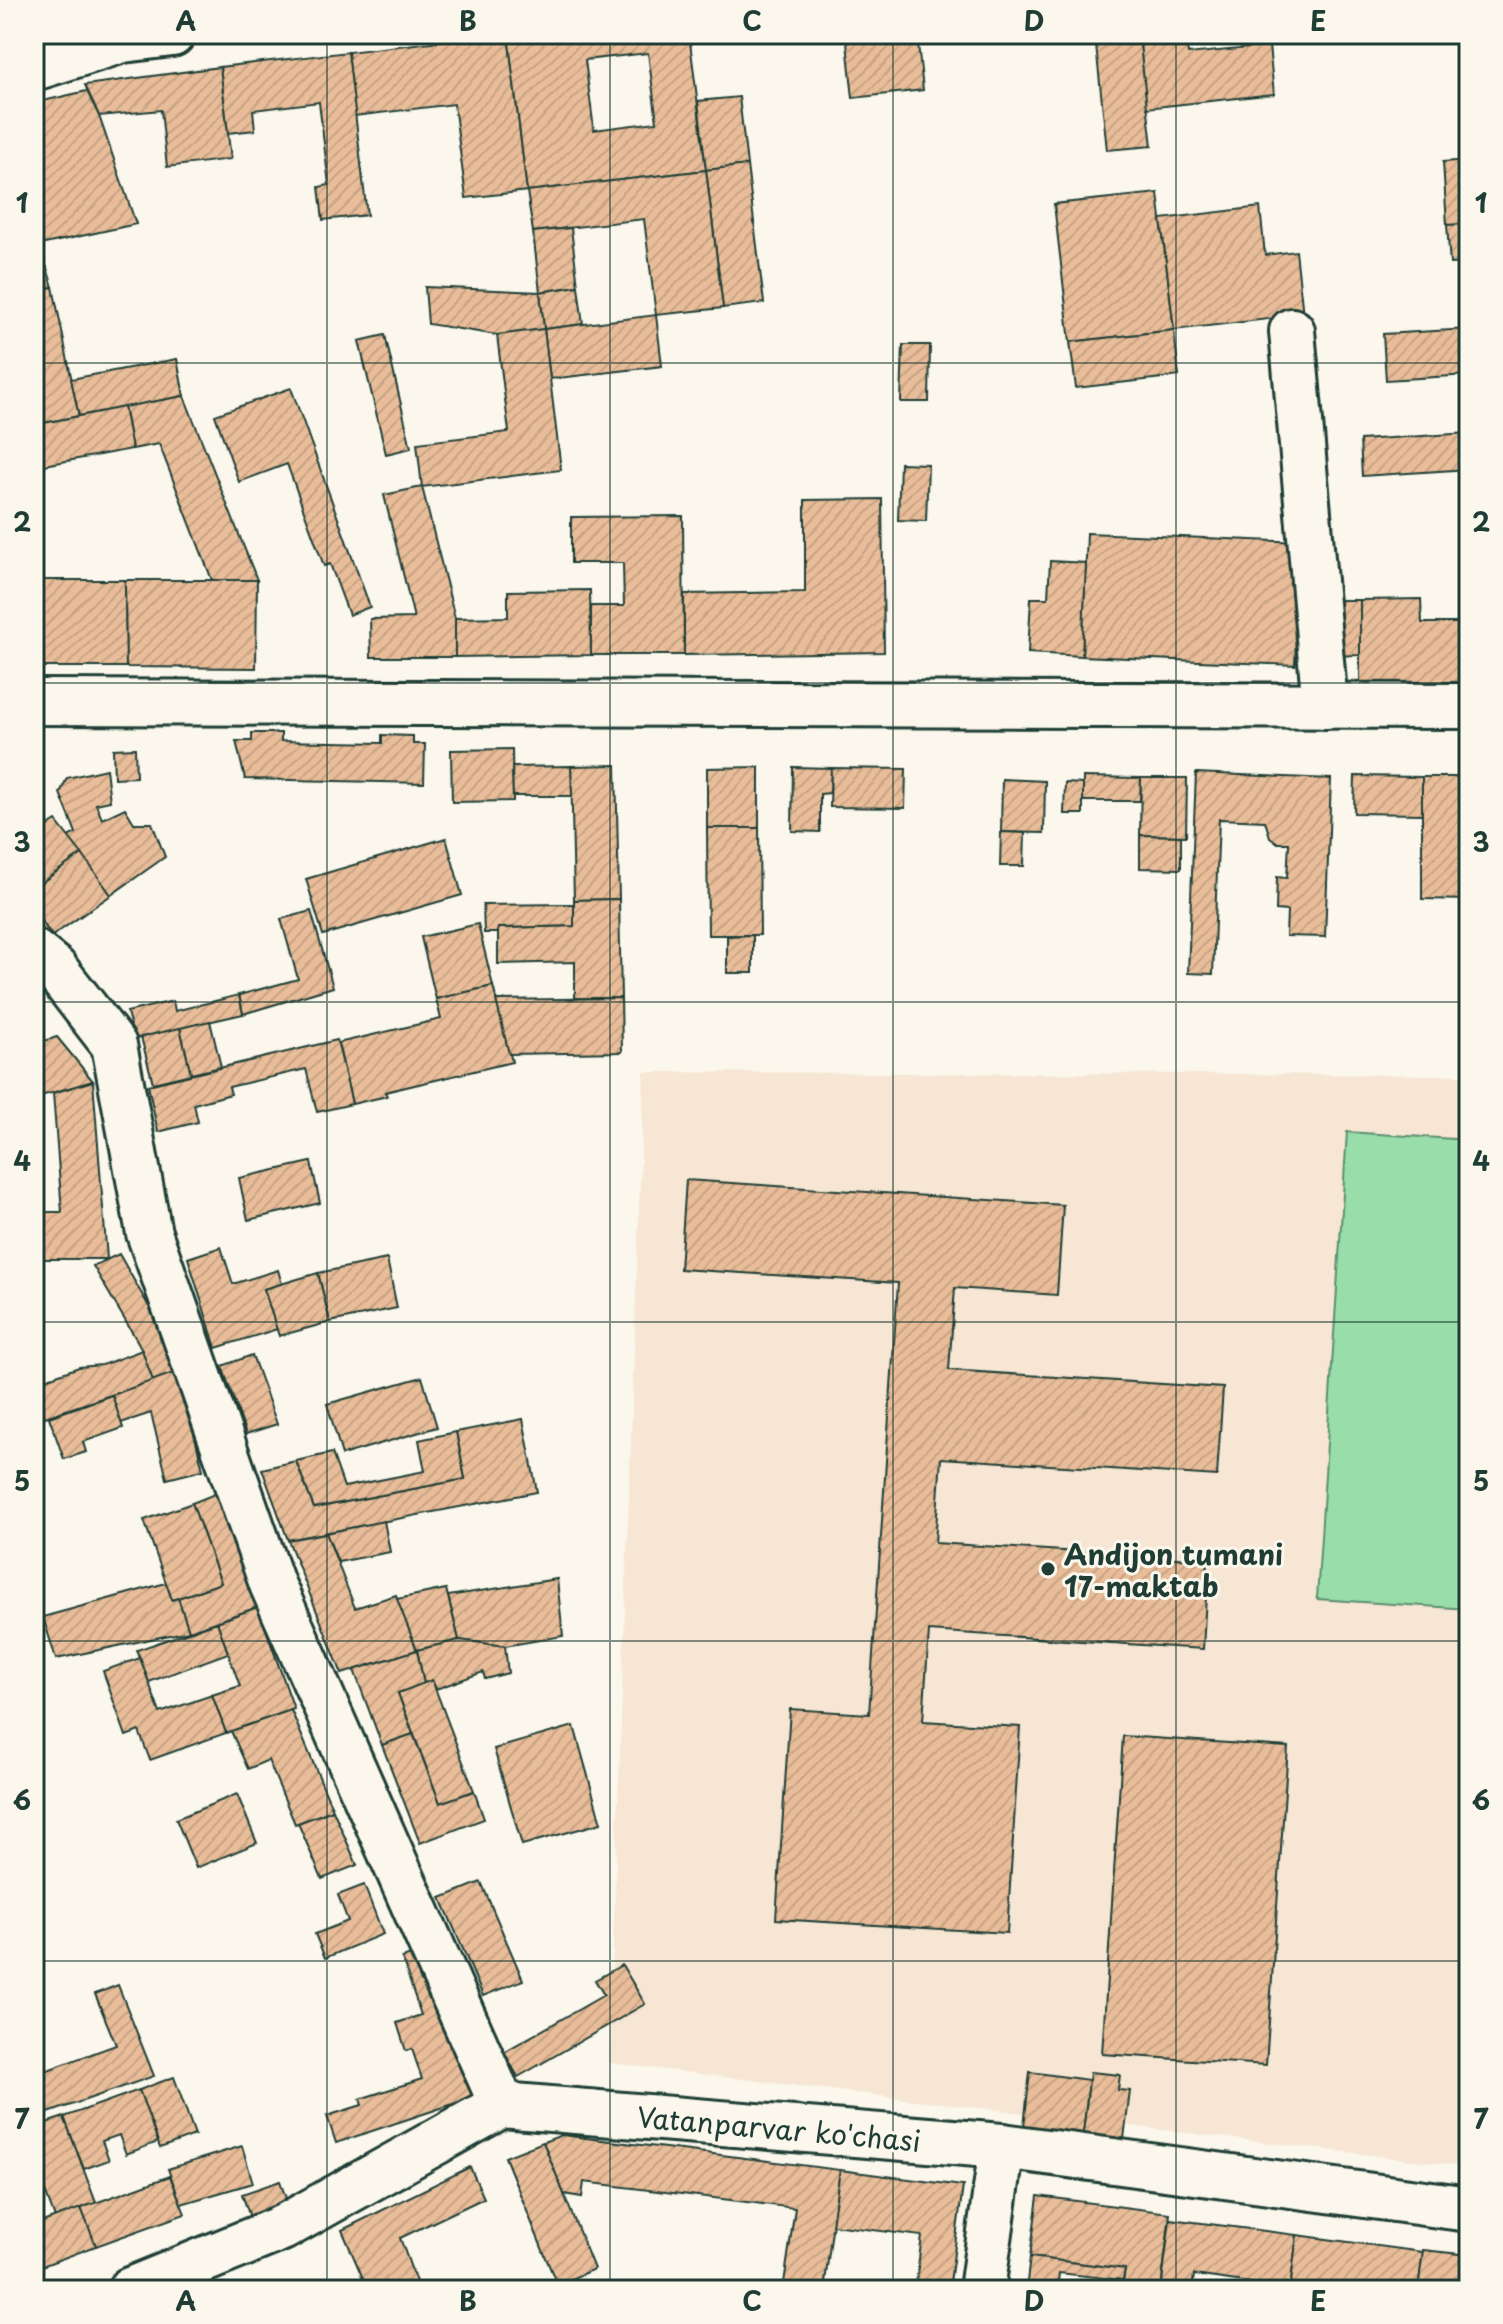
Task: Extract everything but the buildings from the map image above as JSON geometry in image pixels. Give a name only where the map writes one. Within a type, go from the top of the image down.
[{"type":"street","points":[[34,68],[122,37],[172,34]]},
{"type":"street","points":[[1292,331],[1325,706]]},
{"type":"street","points":[[34,702],[1469,706]]},
{"type":"street","points":[[34,952],[55,969],[114,1045],[149,1233],[272,1584],[502,2105],[282,2228],[130,2290]]},
{"type":"street","name":"Vatanparvar ko'chasi","points":[[502,2105],[1002,2146],[1469,2209]]},
{"type":"street","points":[[982,2290],[1002,2146]]},
{"type":"shaded area","name":"Andijon tumani 17-maktab","points":[[644,1072],[1469,1075],[1469,2167],[609,2063]]},
{"type":"green space","points":[[1347,1132],[1469,1140],[1469,1609],[1317,1599]]},
{"type":"place","name":"Andijon tumani 17-maktab","points":[[1048,1569]]}]
